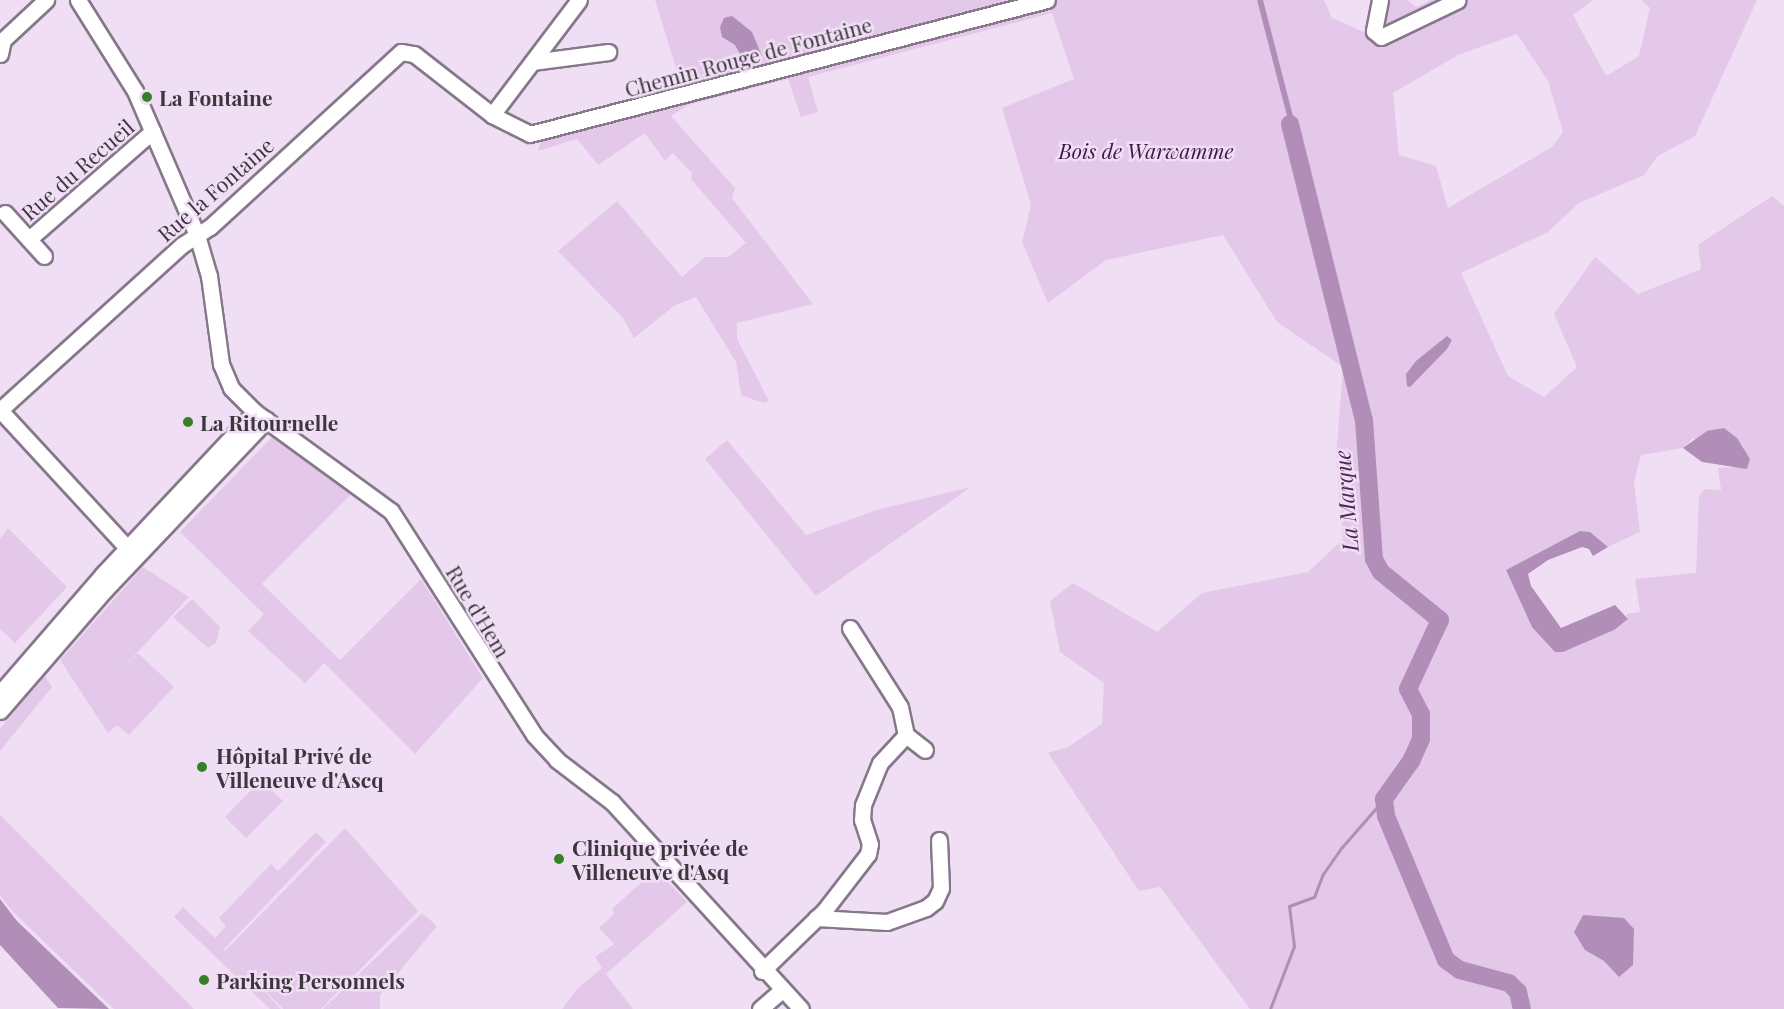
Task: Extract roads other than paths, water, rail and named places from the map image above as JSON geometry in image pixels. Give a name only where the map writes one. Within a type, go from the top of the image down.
[{"type":"street","points":[[0,54],[3,40],[46,0]]},
{"type":"street","name":"Rue du Recueil","points":[[78,0],[124,69],[197,235]]},
{"type":"street","points":[[492,115],[579,0]]},
{"type":"street","name":"Chemin Rouge de Fontaine","points":[[530,134],[1047,0]]},
{"type":"street","points":[[1380,0],[1374,31],[1381,37],[1458,0]]},
{"type":"street","name":"Rue la Fontaine","points":[[0,410],[197,235],[210,227],[401,52],[414,54],[492,115],[530,134]]},
{"type":"street","points":[[532,62],[608,52]]},
{"type":"street","name":"Rue du Recueil","points":[[29,239],[153,132]]},
{"type":"street","name":"Rue du Recueil","points":[[5,213],[44,256]]},
{"type":"street","name":"Rue d'Hem","points":[[197,235],[209,276],[222,370],[235,394],[261,416],[391,511],[534,735],[557,760],[612,802],[762,971],[801,1009]]},
{"type":"street","points":[[0,410],[131,552]]},
{"type":"street","points":[[0,693],[261,416]]},
{"type":"street","points":[[0,711],[131,552]]},
{"type":"street","points":[[850,628],[900,707],[906,735],[925,750]]},
{"type":"street","points":[[762,971],[816,918],[868,854],[870,844],[862,820],[863,805],[880,763],[906,735]]},
{"type":"street","points":[[816,918],[887,922],[926,908],[940,892],[939,840]]},
{"type":"street","points":[[760,1009],[782,990]]},
{"type":"waterway","name":"La Marque","points":[[1290,124],[1364,420],[1374,559],[1381,572],[1440,620],[1408,689],[1421,714],[1421,739],[1411,761],[1384,799],[1386,816],[1446,960],[1460,970],[1509,983],[1518,992],[1522,1009]]},
{"type":"waterway","points":[[1270,1009],[1294,946],[1289,906],[1314,897],[1323,874],[1342,847],[1384,799]]},
{"type":"place","name":"La Fontaine","points":[[147,97]]},
{"type":"place","name":"La Ritournelle","points":[[188,422]]},
{"type":"place","name":"Hôpital Privé de Villeneuve d'Ascq","points":[[202,767]]},
{"type":"place","name":"Clinique privée de Villeneuve d'Asq","points":[[559,859]]},
{"type":"place","name":"Parking Personnels","points":[[204,980]]},
{"type":"park label","name":"Bois de Warwamme","points":[[1146,150]]}]
